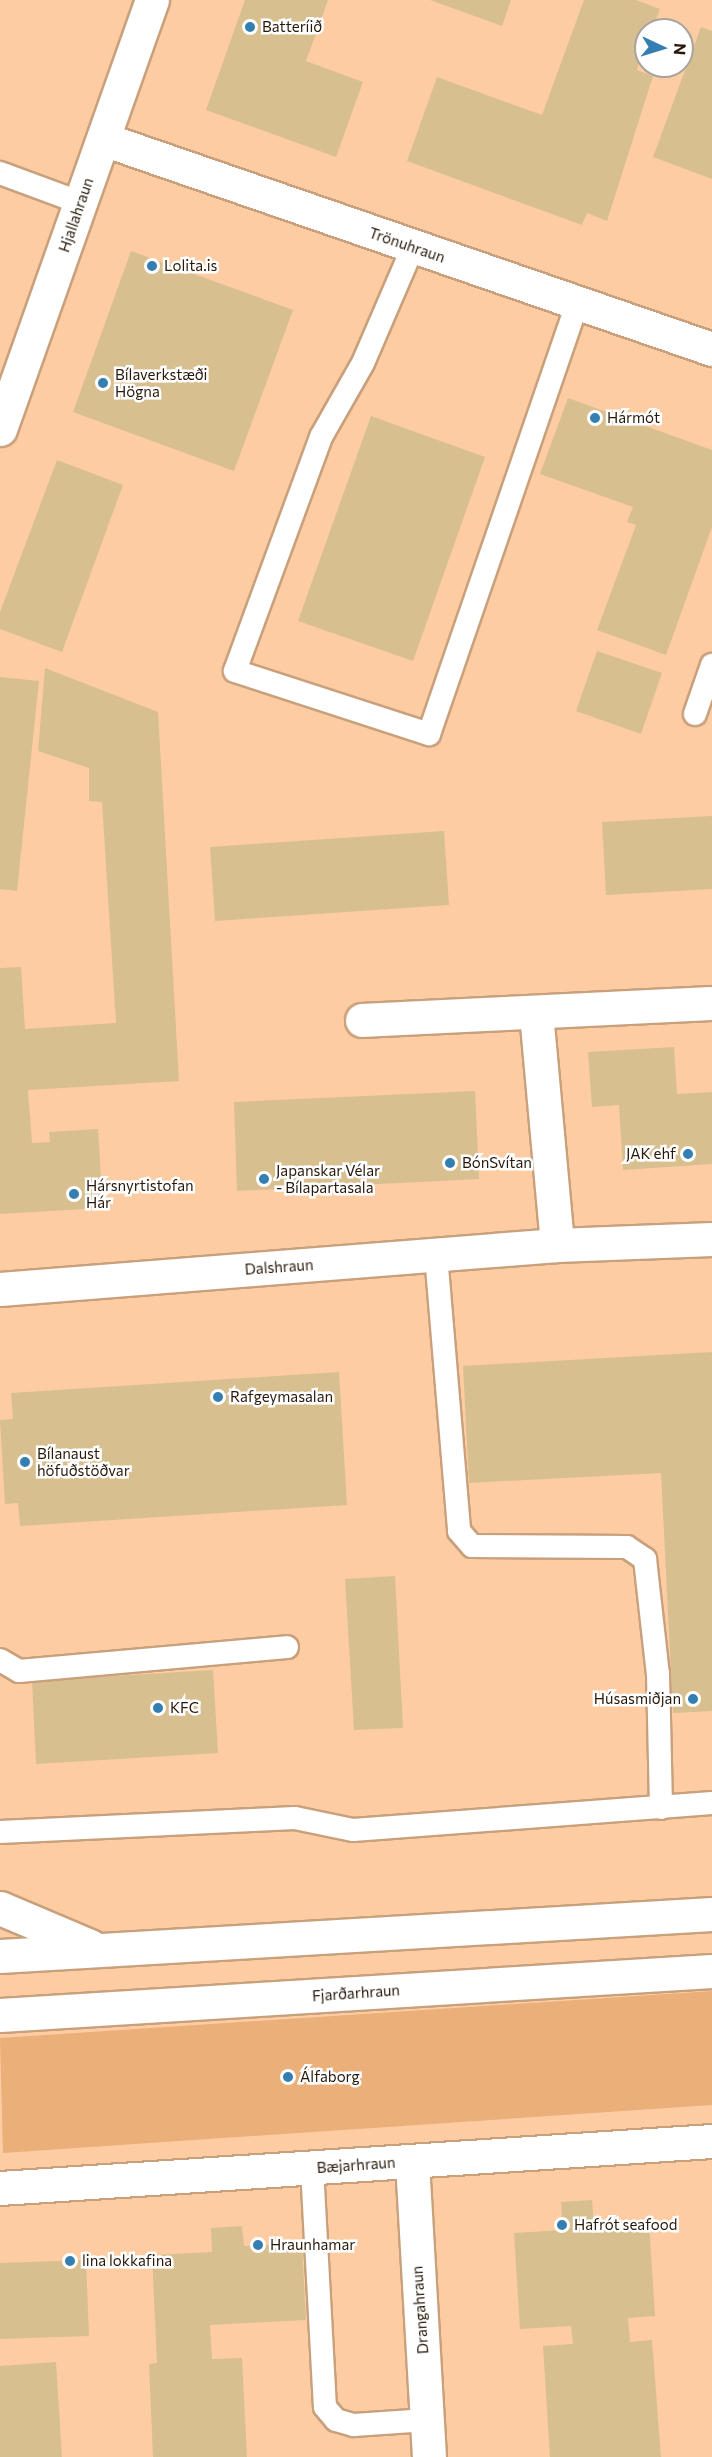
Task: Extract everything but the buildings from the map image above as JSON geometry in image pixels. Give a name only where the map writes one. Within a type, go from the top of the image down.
[{"type":"street","name":"Hjallahraun","points":[[0,429],[153,0]]},
{"type":"street","name":"Trönuhraun","points":[[103,139],[413,248],[712,349]]},
{"type":"street","points":[[362,1020],[710,1003]]},
{"type":"street","points":[[537,1013],[557,1245]]},
{"type":"street","name":"Dalshraun","points":[[0,1289],[557,1245],[712,1239]]},
{"type":"street","points":[[0,1908],[103,1951]]},
{"type":"street","points":[[0,1956],[712,1914]]},
{"type":"street","name":"Fjarðarhraun","points":[[0,2015],[712,1971]]},
{"type":"street","name":"Bæjarhraun","points":[[0,2188],[712,2141]]},
{"type":"street","name":"Drangahraun","points":[[412,2162],[429,2457]]},
{"type":"lane","points":[[0,173],[81,203]]},
{"type":"lane","points":[[413,248],[363,363],[321,437],[235,671],[429,734],[577,303]]},
{"type":"lane","points":[[695,714],[712,665]]},
{"type":"lane","points":[[436,1255],[459,1531],[472,1546],[627,1546],[645,1559],[658,1674],[661,1808]]},
{"type":"lane","points":[[0,1660],[19,1671],[287,1647]]},
{"type":"lane","points":[[0,1832],[295,1818],[353,1830],[712,1803]]},
{"type":"lane","points":[[312,2168],[326,2407],[336,2420],[354,2425],[427,2420]]},
{"type":"shaded area","points":[[0,0],[712,0],[712,2457],[0,2457]]},
{"type":"shaded area","points":[[712,1991],[712,2105],[3,2153],[0,2038]]},
{"type":"place","name":"Batteríið","points":[[250,27]]},
{"type":"place","name":"Lolita.is","points":[[152,266]]},
{"type":"place","name":"Bílaverkstæði Högna","points":[[103,383]]},
{"type":"place","name":"Hármót","points":[[595,418]]},
{"type":"place","name":"JAK ehf","points":[[688,1154]]},
{"type":"place","name":"BónSvítan","points":[[450,1163]]},
{"type":"place","name":"Japanskar Vélar - Bílapartasala","points":[[264,1179]]},
{"type":"place","name":"Hársnyrtistofan Hár","points":[[74,1194]]},
{"type":"place","name":"Rafgeymasalan","points":[[218,1397]]},
{"type":"place","name":"Bílanaust höfuðstöðvar","points":[[25,1462]]},
{"type":"place","name":"Húsasmiðjan","points":[[693,1699]]},
{"type":"place","name":"KFC","points":[[158,1708]]},
{"type":"place","name":"Álfaborg","points":[[288,2077]]},
{"type":"place","name":"Hafrót seafood","points":[[562,2225]]},
{"type":"place","name":"Hraunhamar","points":[[258,2245]]},
{"type":"place","name":"lina lokkafina","points":[[70,2261]]}]
